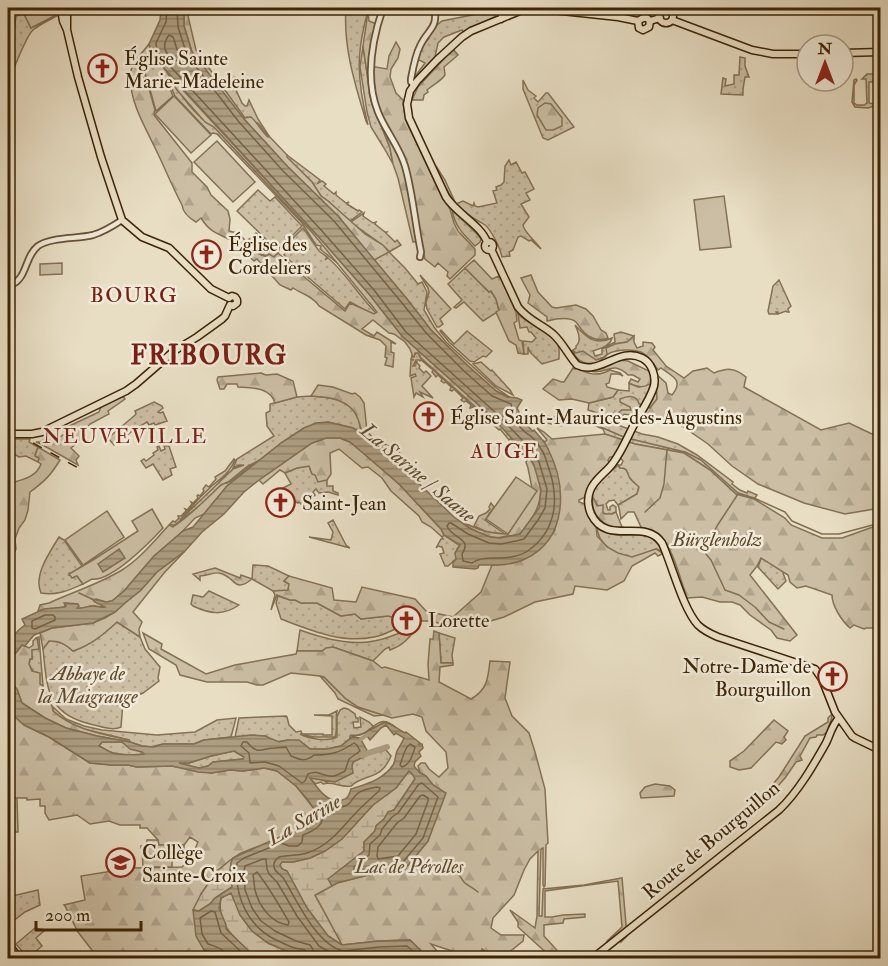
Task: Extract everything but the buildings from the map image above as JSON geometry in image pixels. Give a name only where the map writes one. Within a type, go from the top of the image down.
[{"type":"main road","points":[[501,8],[503,12],[501,20]]},
{"type":"main road","points":[[524,8],[462,37],[437,60],[414,86],[408,99],[409,118],[453,207],[483,232],[487,242],[486,248],[491,249],[520,309],[530,320],[560,341],[574,362],[582,368],[595,367],[630,354],[647,361],[652,370],[654,387],[617,457],[594,483],[588,502],[590,511],[599,524],[606,528],[617,531],[647,531],[659,538],[670,560],[690,614],[697,624],[705,631],[813,668],[822,679],[839,718],[855,738],[880,750]]},
{"type":"main road","points":[[534,8],[638,21],[641,18],[650,21],[660,18]]},
{"type":"main road","points":[[660,18],[664,10],[673,9],[672,20]]},
{"type":"main road","points":[[8,434],[42,432],[126,391],[174,351],[225,316],[229,302],[169,248],[143,238],[122,220],[78,77],[63,12]]},
{"type":"main road","points":[[660,18],[664,22],[672,20],[752,50],[773,54],[795,54]]},
{"type":"main road","points":[[855,53],[880,52]]},
{"type":"main road","name":"Route de Bourguillon","points":[[593,958],[788,802],[839,718]]},
{"type":"main road","points":[[8,944],[19,958]]},
{"type":"street","points":[[383,8],[375,40],[370,80],[378,113],[404,165],[420,256]]},
{"type":"street","points":[[414,86],[411,79],[417,52],[435,24],[434,8]]},
{"type":"street","points":[[13,284],[19,280],[31,254],[39,245],[93,235],[122,220]]},
{"type":"green space","points":[[33,8],[53,8],[56,15],[31,28],[23,12]]},
{"type":"green space","points":[[53,8],[57,8],[58,15],[30,34],[8,83],[8,43],[13,37],[16,17],[23,12],[31,28],[56,15]]},
{"type":"green space","points":[[184,8],[191,8],[188,16],[196,50],[245,118],[253,119],[312,182],[321,196],[389,252],[374,260],[338,216],[288,167],[244,119],[192,52],[184,26]]},
{"type":"green space","points":[[346,8],[359,8],[360,12],[367,14],[361,41],[359,69],[368,125],[351,65],[346,37]]},
{"type":"green space","points":[[486,9],[500,12],[497,16],[463,32],[462,30],[444,37],[438,43],[435,57],[413,81],[425,63],[417,59],[423,43],[437,25],[442,21],[482,13]]},
{"type":"green space","points":[[368,12],[369,21],[376,24],[369,66],[387,69],[389,56],[396,42],[400,49],[390,77],[396,93],[403,100],[407,123],[450,209],[458,231],[475,249],[475,255],[450,279],[447,276],[448,272],[438,263],[435,267],[425,259],[420,238],[413,242],[390,148],[371,100],[363,46]]},
{"type":"green space","points":[[149,44],[150,52],[142,64],[155,110],[154,115],[192,163],[192,172],[228,211],[229,231],[242,237],[259,254],[266,257],[269,254],[274,257],[278,253],[345,311],[350,303],[374,314],[377,312],[311,231],[214,127],[205,122],[177,90],[168,74],[317,235],[402,336],[492,417],[490,420],[418,353],[415,353],[413,357],[405,342],[394,334],[389,333],[373,320],[362,329],[374,336],[377,332],[396,344],[391,342],[391,352],[394,353],[393,367],[385,365],[386,346],[380,340],[366,335],[293,288],[291,290],[280,285],[257,259],[254,261],[231,240],[213,231],[201,218],[196,222],[187,215],[133,97],[130,76],[132,68]]},
{"type":"green space","points":[[363,46],[371,100],[390,148],[393,164],[371,127],[367,112],[360,67]]},
{"type":"green space","points":[[453,49],[458,55],[444,67],[445,75],[427,90],[423,100],[412,100],[418,87]]},
{"type":"green space","points":[[150,53],[164,68],[194,111],[214,127],[311,231],[336,262],[320,249],[321,246],[316,245],[302,223],[217,134],[211,134],[175,96],[167,78],[147,85],[142,64]]},
{"type":"green space","points":[[740,57],[745,58],[749,77],[745,77],[743,95],[721,94],[723,78],[726,79],[725,86],[734,84],[734,75],[739,75]]},
{"type":"green space","points":[[867,74],[880,74],[880,82],[869,82],[869,103],[874,104],[879,101],[880,104],[868,108],[855,107],[852,102],[853,93],[854,103],[864,105],[867,103],[866,79],[862,79]]},
{"type":"green space","points":[[235,77],[236,80],[241,79],[242,87],[236,90],[242,103],[247,106],[249,100],[268,137],[259,124],[247,117],[244,119],[215,83]]},
{"type":"green space","points":[[166,79],[173,96],[156,111],[149,86]]},
{"type":"green space","points":[[523,80],[538,102],[548,93],[574,127],[548,140],[543,138],[523,89]]},
{"type":"green space","points":[[174,96],[211,135],[191,153],[155,114]]},
{"type":"green space","points":[[545,103],[551,104],[562,118],[562,126],[546,130],[537,115],[538,108]]},
{"type":"green space","points":[[217,141],[255,182],[233,202],[194,162]]},
{"type":"green space","points":[[287,155],[320,180],[318,183],[322,181],[326,184],[324,186],[334,194],[336,192],[336,195],[346,203],[349,202],[347,204],[362,212],[350,221],[321,196],[312,182],[286,157]]},
{"type":"green space","points":[[509,160],[511,165],[516,162],[522,173],[525,172],[534,189],[526,193],[530,200],[521,204],[529,217],[523,225],[541,249],[531,240],[521,236],[518,237],[513,250],[509,252],[510,256],[502,257],[488,228],[456,204],[463,201],[473,206],[474,203],[478,207],[497,203],[493,191],[504,182],[505,166]]},
{"type":"green space","points":[[436,166],[445,180],[455,203],[446,188]]},
{"type":"green space","points":[[258,190],[270,201],[275,197],[302,226],[289,239],[285,251],[280,246],[277,250],[237,211]]},
{"type":"green space","points":[[724,196],[731,247],[700,250],[694,200]]},
{"type":"green space","points":[[452,210],[481,239],[475,246],[458,226]]},
{"type":"green space","points":[[364,213],[363,216],[373,223],[376,222],[375,224],[401,245],[389,252],[418,284],[422,282],[427,292],[424,310],[434,327],[446,342],[495,387],[511,398],[496,391],[431,330],[374,260],[389,251],[351,222]]},
{"type":"green space","points":[[303,228],[319,251],[327,257],[325,260],[328,258],[335,264],[376,313],[370,313],[350,302],[345,309],[284,255],[291,240]]},
{"type":"green space","points":[[256,233],[278,253],[274,257],[259,253],[247,241]]},
{"type":"green space","points":[[474,260],[492,279],[499,276],[501,279],[516,312],[517,321],[514,323],[519,340],[522,341],[524,354],[518,353],[516,345],[509,341],[496,312],[499,310],[491,291],[489,292],[465,268]]},
{"type":"green space","points":[[62,263],[62,274],[40,275],[40,264]]},
{"type":"green space","points":[[465,268],[489,292],[491,291],[496,299],[499,311],[483,321],[464,302],[454,307],[462,300],[448,284]]},
{"type":"green space","points":[[420,275],[451,309],[440,319],[443,324],[439,327],[427,309],[429,292]]},
{"type":"green space","points":[[531,275],[538,292],[552,307],[576,305],[586,309],[608,338],[601,340],[590,337],[570,319],[547,321],[547,317],[528,303],[530,295],[521,278]]},
{"type":"green space","points":[[779,280],[791,306],[788,309],[789,312],[769,314],[773,286]]},
{"type":"green space","points":[[518,314],[555,340],[559,348],[559,359],[542,364],[528,347],[528,354],[524,354],[523,341],[532,342],[536,338],[527,327],[520,328]]},
{"type":"green space","points":[[575,325],[596,341],[612,338],[607,345],[593,351],[595,356],[602,354],[602,349],[615,342],[614,334],[621,332],[634,336],[627,342],[615,344],[605,357],[596,360],[583,352],[574,351],[577,359],[586,364],[583,364],[578,361],[570,352],[576,348],[579,341]]},
{"type":"green space","points":[[441,330],[454,344],[467,331],[492,351],[486,357],[483,356],[474,362],[470,361],[449,342]]},
{"type":"green space","name":"Bürglenholz","points":[[634,336],[637,348],[643,346],[643,342],[652,343],[655,347],[653,350],[666,366],[684,378],[693,371],[707,368],[714,373],[727,369],[734,370],[746,377],[744,387],[821,430],[849,423],[872,434],[880,434],[880,508],[845,514],[804,503],[758,484],[676,422],[624,414],[618,418],[617,414],[622,410],[631,410],[630,407],[620,402],[623,398],[634,397],[639,404],[650,408],[657,399],[657,375],[666,383],[668,393],[672,395],[677,382],[661,368],[658,370],[641,352],[620,350],[606,355],[606,348],[627,342]]},
{"type":"green space","points":[[583,351],[596,360],[604,357],[597,363],[586,363],[577,358],[573,352]]},
{"type":"green space","points":[[417,352],[421,359],[489,420],[492,417],[525,455],[500,429],[474,412],[475,409],[470,408],[471,405],[461,400],[463,398],[454,389],[450,390],[451,387],[441,381],[438,375],[436,377],[433,370],[421,360],[416,360],[413,366],[417,361],[419,368],[431,376],[422,386],[433,398],[420,392],[423,397],[416,393],[414,397],[411,378],[416,376],[415,374],[410,376],[411,360],[414,360],[411,359]]},
{"type":"green space","points":[[619,360],[628,361],[649,371],[653,382],[641,387],[633,385],[629,383],[631,379],[638,382],[640,379],[617,368],[590,371]]},
{"type":"green space","points":[[481,362],[492,370],[513,395],[496,386],[473,364]]},
{"type":"green space","points":[[573,368],[593,374],[610,370],[623,376],[611,374],[609,383],[606,384],[607,387],[618,390],[613,397],[589,403],[572,399],[559,400],[543,389],[553,379],[564,382]]},
{"type":"green space","points":[[261,373],[277,374],[293,381],[297,397],[275,403],[269,394],[260,389],[227,384],[224,389],[220,389],[217,380],[218,377]]},
{"type":"green space","points":[[656,382],[657,399],[650,408],[639,404],[631,407],[631,411],[622,410],[617,414],[613,413],[610,417],[588,410],[589,403],[613,397],[618,390],[629,391],[629,383],[638,387]]},
{"type":"green space","points":[[318,385],[355,393],[360,397],[364,403],[367,431],[373,438],[398,451],[406,460],[405,466],[398,457],[365,437],[355,412],[345,403],[332,398],[311,396]]},
{"type":"green space","points":[[123,396],[125,399],[108,411],[109,414],[90,424],[71,448],[79,456],[76,460],[78,465],[36,442],[54,434],[58,438],[65,434],[63,429],[99,412],[101,406]]},
{"type":"green space","points":[[311,396],[332,398],[350,407],[358,418],[361,433],[353,428],[328,422],[304,428],[221,485],[201,505],[173,526],[170,524],[186,511],[185,509],[187,510],[191,502],[193,503],[204,491],[206,485],[209,487],[216,479],[215,477],[225,471],[234,459],[223,477],[180,520],[233,469],[244,465],[233,468],[237,459],[274,436],[267,426],[266,413],[270,411],[270,404]]},
{"type":"green space","points":[[154,402],[162,406],[163,408],[158,412],[163,412],[167,421],[155,425],[154,423],[149,425],[147,422],[114,445],[108,438],[136,414],[135,411]]},
{"type":"green space","points":[[544,416],[564,418],[594,416],[642,434],[678,444],[697,455],[740,490],[757,495],[754,499],[736,494],[710,470],[684,453],[635,444],[605,434],[603,429],[589,423],[563,423],[561,426],[542,422]]},
{"type":"green space","name":"Bürglenholz","points":[[537,428],[552,439],[605,434],[635,444],[684,453],[710,470],[736,494],[754,499],[785,518],[791,525],[822,538],[842,538],[880,525],[880,628],[864,629],[854,625],[850,628],[838,613],[832,595],[806,586],[797,588],[790,582],[788,575],[761,558],[750,575],[797,635],[790,641],[777,638],[771,630],[740,605],[702,597],[687,598],[676,564],[664,539],[659,534],[641,527],[634,512],[628,512],[621,519],[618,505],[637,494],[639,487],[626,470],[618,465],[621,465],[623,461],[617,454],[610,457],[609,463],[594,479],[585,497],[579,502],[585,504],[588,515],[596,526],[597,536],[607,547],[632,557],[656,549],[662,554],[658,556],[655,553],[632,566],[624,581],[607,590],[575,586],[573,594],[535,602],[504,617],[477,625],[449,626],[400,615],[397,618],[388,616],[361,619],[355,614],[341,616],[317,603],[301,603],[277,595],[271,610],[275,595],[273,591],[288,590],[289,584],[284,581],[289,576],[332,588],[334,600],[356,602],[362,587],[415,599],[426,611],[453,617],[481,592],[492,565],[528,557],[555,530],[548,449],[543,440],[545,442],[547,440]]},
{"type":"green space","points":[[326,438],[340,438],[359,449],[399,484],[444,535],[442,537],[422,522],[419,516],[391,491],[382,478],[368,467],[362,468],[339,449],[330,453],[331,474],[327,480],[318,482],[309,466],[285,473],[280,470],[263,484],[259,480],[312,443]]},
{"type":"green space","points":[[8,439],[30,439],[29,442],[38,447],[35,455],[39,458],[38,462],[26,456],[19,457],[14,454],[9,448]]},
{"type":"green space","points":[[159,446],[161,451],[165,449],[164,446],[169,446],[176,467],[170,469],[172,475],[163,480],[153,464],[146,468],[141,461],[144,459],[146,461],[154,455],[153,453],[158,450]]},
{"type":"green space","points":[[38,447],[60,460],[47,478],[30,492],[25,520],[19,528],[15,539],[16,549],[9,562],[8,484],[28,478],[39,469],[41,464],[38,462],[39,458],[35,456]]},
{"type":"green space","points":[[529,457],[538,474],[541,490],[534,515],[521,533],[515,536],[491,537],[462,523],[490,532],[508,534],[536,491],[532,488],[526,462]]},
{"type":"green space","points":[[260,460],[227,486],[204,514],[195,518],[154,556],[124,591],[112,601],[96,599],[95,602],[106,606],[77,608],[77,604],[65,603],[65,607],[38,611],[40,605],[95,584],[129,566],[169,525],[173,527],[180,522],[220,486]]},
{"type":"green space","points":[[618,465],[626,470],[639,486],[637,494],[618,505],[614,500],[609,501],[606,504],[608,510],[613,505],[616,507],[616,512],[609,515],[603,513],[593,498],[593,510],[626,529],[604,524],[595,516],[591,505],[592,494],[597,483]]},
{"type":"green space","points":[[309,466],[312,474],[327,479],[327,486],[333,486],[333,491],[338,495],[328,492],[319,493],[316,489],[313,492],[315,495],[302,505],[290,499],[277,497],[277,491],[291,484],[285,473]]},
{"type":"green space","points":[[516,477],[537,491],[508,534],[486,519]]},
{"type":"green space","points":[[593,497],[597,506],[603,505],[603,513],[616,512],[622,527],[609,526],[600,519],[594,509]]},
{"type":"green space","points":[[491,503],[494,507],[485,520],[505,534],[487,532],[474,526],[479,516],[490,509]]},
{"type":"green space","points":[[152,509],[163,528],[130,560],[109,574],[83,584],[77,576],[72,578],[69,574],[138,531],[132,521]]},
{"type":"green space","points":[[107,511],[124,537],[83,565],[65,540]]},
{"type":"green space","points":[[333,520],[346,545],[350,548],[309,537],[331,540],[333,532],[328,523]]},
{"type":"green space","points":[[597,527],[613,535],[648,536],[658,544],[662,551],[656,549],[632,557],[620,555],[604,544]]},
{"type":"green space","points":[[444,535],[460,546],[457,549],[456,559],[448,566],[445,566],[440,554],[444,553],[442,547],[436,548]]},
{"type":"green space","points":[[59,537],[64,540],[82,566],[69,575],[77,576],[83,584],[58,593],[41,593],[39,579],[41,571]]},
{"type":"green space","points":[[185,551],[133,612],[142,622],[139,629],[140,637],[117,622],[86,646],[73,651],[62,643],[53,641],[49,641],[43,649],[40,633],[52,628],[93,623],[105,618],[141,590],[157,572]]},
{"type":"green space","points":[[762,556],[784,571],[786,581],[778,589],[758,567]]},
{"type":"green space","points":[[253,565],[268,566],[289,576],[284,581],[289,584],[288,591],[273,591],[252,579]]},
{"type":"green space","points":[[215,568],[240,578],[241,575],[252,579],[238,585],[219,573],[200,576],[200,580],[193,574]]},
{"type":"green space","points":[[209,591],[239,605],[233,609],[216,613],[205,611],[191,604],[193,595],[203,597]]},
{"type":"green space","points":[[278,596],[301,603],[317,603],[341,616],[355,614],[361,619],[388,616],[397,618],[399,624],[410,624],[374,637],[350,639],[338,637],[281,619],[276,603]]},
{"type":"green space","name":"Abbaye de la Maigrauge","points":[[117,622],[140,637],[145,649],[160,667],[159,681],[143,693],[123,702],[121,727],[111,729],[78,721],[58,707],[52,699],[46,677],[43,649],[49,641],[53,641],[62,643],[73,651],[79,649],[102,635]]},
{"type":"green space","points":[[416,629],[404,642],[390,650],[389,647],[385,649],[373,661],[333,647],[322,651],[297,651],[300,630],[356,643],[379,640]]},
{"type":"green space","points":[[434,631],[439,633],[441,663],[453,663],[453,665],[440,667],[439,682],[471,699],[484,688],[490,661],[510,662],[505,698],[512,716],[529,733],[545,789],[548,843],[546,845],[544,887],[543,848],[541,849],[539,916],[542,916],[543,889],[622,878],[627,936],[621,942],[619,935],[607,941],[622,927],[618,881],[545,891],[545,917],[585,914],[585,917],[564,919],[563,923],[544,925],[544,936],[564,958],[552,958],[518,927],[518,922],[510,910],[535,928],[538,851],[524,870],[514,895],[493,918],[491,928],[501,935],[524,935],[523,941],[502,958],[492,958],[482,949],[480,958],[458,958],[452,951],[431,944],[443,958],[428,958],[410,940],[342,945],[315,895],[337,883],[405,869],[428,841],[433,785],[426,776],[420,773],[418,766],[425,763],[439,777],[448,768],[446,752],[426,731],[422,717],[413,714],[392,718],[358,707],[345,698],[324,677],[291,673],[263,685],[257,685],[247,682],[207,682],[180,675],[176,665],[149,649],[143,633],[162,644],[161,649],[206,674],[235,665],[296,654],[297,651],[322,651],[333,647],[373,661],[382,668],[429,680],[430,639],[433,639]]},
{"type":"green space","points":[[439,633],[455,638],[453,663],[441,663]]},
{"type":"green space","points":[[39,637],[43,686],[40,685],[29,664],[32,659],[31,650],[36,638]]},
{"type":"green space","points":[[36,638],[39,649],[32,650],[32,659],[29,664],[32,671],[40,673],[40,684],[43,686],[53,711],[79,727],[130,742],[66,728],[22,703],[8,672],[11,659],[22,645],[29,648]]},
{"type":"green space","points":[[320,676],[358,707],[384,715],[374,716],[338,699]]},
{"type":"green space","points":[[8,701],[24,725],[49,737],[90,763],[137,767],[172,766],[211,773],[265,768],[277,771],[296,786],[315,810],[317,816],[315,823],[241,853],[217,871],[201,894],[204,950],[216,953],[222,958],[98,958],[78,932],[64,905],[85,900],[81,876],[131,868],[182,867],[191,858],[198,842],[190,837],[184,845],[158,845],[158,840],[147,828],[140,828],[140,825],[120,825],[109,821],[90,824],[77,815],[49,820],[45,813],[45,806],[40,806],[40,799],[13,798],[8,793]]},
{"type":"green space","points":[[53,707],[66,719],[84,726],[157,735],[195,732],[217,720],[236,718],[231,737],[204,740],[194,744],[163,744],[150,747],[84,729],[66,721],[53,711]]},
{"type":"green space","points":[[344,708],[358,718],[358,722],[353,722],[354,728],[361,727],[360,717],[374,727],[352,737],[341,746],[310,749],[304,744],[288,740],[276,742],[265,736],[235,737],[239,718],[286,716],[289,725],[296,732],[332,735],[332,716],[314,715],[329,715],[337,711],[335,737],[300,734],[318,739],[333,739],[337,737],[337,717],[340,710]]},
{"type":"green space","points":[[831,715],[827,732],[810,738],[800,756],[802,760],[796,762],[763,803],[733,829],[729,829],[733,821],[758,801],[779,777],[805,736],[828,722]]},
{"type":"green space","points":[[774,720],[788,731],[784,737],[786,740],[782,744],[776,742],[751,768],[739,770],[730,767],[730,761],[744,751]]},
{"type":"green space","points":[[102,742],[122,742],[145,754],[116,754],[99,746]]},
{"type":"green space","points":[[386,750],[391,756],[387,764],[378,773],[351,786],[321,782],[315,784],[310,778],[327,782],[352,766],[353,762],[369,754]]},
{"type":"green space","points":[[234,751],[244,757],[243,759],[213,762],[199,768],[179,762],[189,763]]},
{"type":"green space","points":[[409,771],[415,779],[394,810],[388,812],[364,842],[364,851],[329,879],[332,886],[315,895],[342,945],[328,936],[307,908],[287,871],[282,869],[281,862],[310,858],[342,839],[373,805],[396,788]]},
{"type":"green space","points":[[655,784],[670,786],[675,790],[674,796],[641,798],[640,793],[645,787]]},
{"type":"green space","points":[[8,793],[13,798],[17,798],[18,832],[8,832]]},
{"type":"green space","points":[[147,840],[158,840],[159,845],[184,845],[184,848],[172,848],[172,867],[143,867],[141,846],[146,845]]},
{"type":"green space","points":[[233,858],[230,868],[232,887],[199,911],[193,910],[217,871]]},
{"type":"green space","points":[[38,890],[40,905],[25,912],[8,925],[8,919],[12,916],[8,910],[8,897]]},
{"type":"green space","points":[[232,892],[240,915],[252,931],[268,943],[293,954],[317,958],[259,958],[254,956],[234,938],[224,924],[220,908],[221,898]]},
{"type":"green space","points":[[35,928],[45,930],[36,938],[42,946],[28,958],[16,944]]},
{"type":"water","points":[[161,8],[184,8],[184,26],[192,52],[244,119],[288,167],[338,216],[431,330],[496,391],[507,397],[522,400],[517,408],[520,415],[544,441],[554,464],[558,479],[560,510],[549,539],[539,550],[525,559],[508,564],[479,565],[475,569],[453,567],[456,559],[455,553],[460,545],[444,535],[399,484],[350,442],[340,438],[326,438],[312,443],[244,492],[185,551],[157,572],[141,590],[115,612],[93,623],[52,628],[34,635],[11,659],[8,672],[9,646],[14,635],[25,625],[22,619],[44,609],[65,607],[64,603],[78,604],[77,608],[105,607],[92,599],[112,601],[124,591],[154,556],[183,531],[193,527],[227,486],[281,443],[316,423],[328,422],[353,428],[371,442],[394,453],[403,462],[409,474],[454,517],[471,529],[490,537],[500,538],[520,534],[539,508],[541,490],[534,465],[529,457],[492,417],[402,336],[317,235],[152,55],[149,44],[160,20]]},
{"type":"water","points":[[119,549],[125,558],[103,572],[98,564]]},
{"type":"water","name":"Lac de Pérolles","points":[[8,674],[22,703],[45,718],[66,728],[142,746],[194,744],[204,740],[251,735],[265,736],[279,742],[299,740],[310,749],[327,749],[341,746],[352,737],[360,738],[369,754],[353,762],[353,773],[335,782],[310,778],[323,794],[337,801],[347,798],[351,789],[374,781],[389,770],[404,738],[396,733],[394,735],[386,725],[370,740],[365,733],[384,722],[406,732],[422,744],[423,748],[414,766],[433,785],[446,793],[428,841],[405,869],[372,874],[332,886],[328,879],[364,851],[364,842],[388,812],[394,810],[415,779],[409,771],[396,788],[373,805],[342,839],[310,858],[282,862],[280,865],[287,871],[307,908],[328,936],[342,945],[410,940],[428,958],[317,958],[293,954],[268,943],[252,931],[240,915],[231,893],[221,898],[219,908],[226,929],[259,958],[222,958],[216,953],[204,950],[196,936],[193,910],[199,911],[232,887],[230,868],[233,858],[308,827],[316,821],[316,812],[308,800],[296,786],[277,771],[264,768],[211,773],[172,766],[137,767],[90,763],[49,737],[24,725],[14,716],[8,701]],"holes":[[[102,742],[122,742],[130,749],[144,754],[116,754],[99,746]],[[234,751],[244,757],[243,759],[213,762],[199,768],[179,763],[189,763]]]},
{"type":"waterway","points":[[543,419],[561,422],[587,421],[626,438]]},
{"type":"waterway","points":[[631,439],[685,452],[701,460],[738,493],[785,512],[792,521],[822,534],[839,534],[880,523]]},
{"type":"waterway","points":[[645,512],[660,498],[664,484],[667,449]]},
{"type":"waterway","points":[[738,494],[705,548],[706,554],[725,590],[739,595],[769,622],[784,629]]},
{"type":"waterway","points":[[79,593],[92,599]]},
{"type":"waterway","points":[[350,739],[350,736],[365,733],[381,722],[395,727]]},
{"type":"waterway","points":[[361,739],[370,733]]},
{"type":"waterway","name":"La Sarine / Saane","points":[[362,755],[387,747]]},
{"type":"waterway","points":[[414,858],[421,863],[440,864],[453,870]]},
{"type":"waterway","points":[[457,874],[478,892]]},
{"type":"tunnel","points":[[66,8],[67,15]]},
{"type":"railway","points":[[33,443],[80,469]]},
{"type":"place","name":"Église Sainte Marie-Madeleine","points":[[103,69]]},
{"type":"place","name":"Église des Cordeliers","points":[[207,255]]},
{"type":"place","name":"Église Saint-Maurice-des-Augustins","points":[[429,417]]},
{"type":"place","name":"Saint-Jean","points":[[281,503]]},
{"type":"place","name":"Lorette","points":[[407,620]]},
{"type":"place","name":"Notre-Dame de Bourguillon","points":[[832,677]]},
{"type":"place","name":"Collège Sainte-Croix","points":[[121,863]]},
{"type":"district","name":"BOURG","points":[[134,295]]},
{"type":"district","name":"FRIBOURG","points":[[209,356]]},
{"type":"district","name":"NEUVEVILLE","points":[[125,436]]},
{"type":"district","name":"AUGE","points":[[505,451]]},
{"type":"water label","name":"La Sarine","points":[[304,820]]}]
